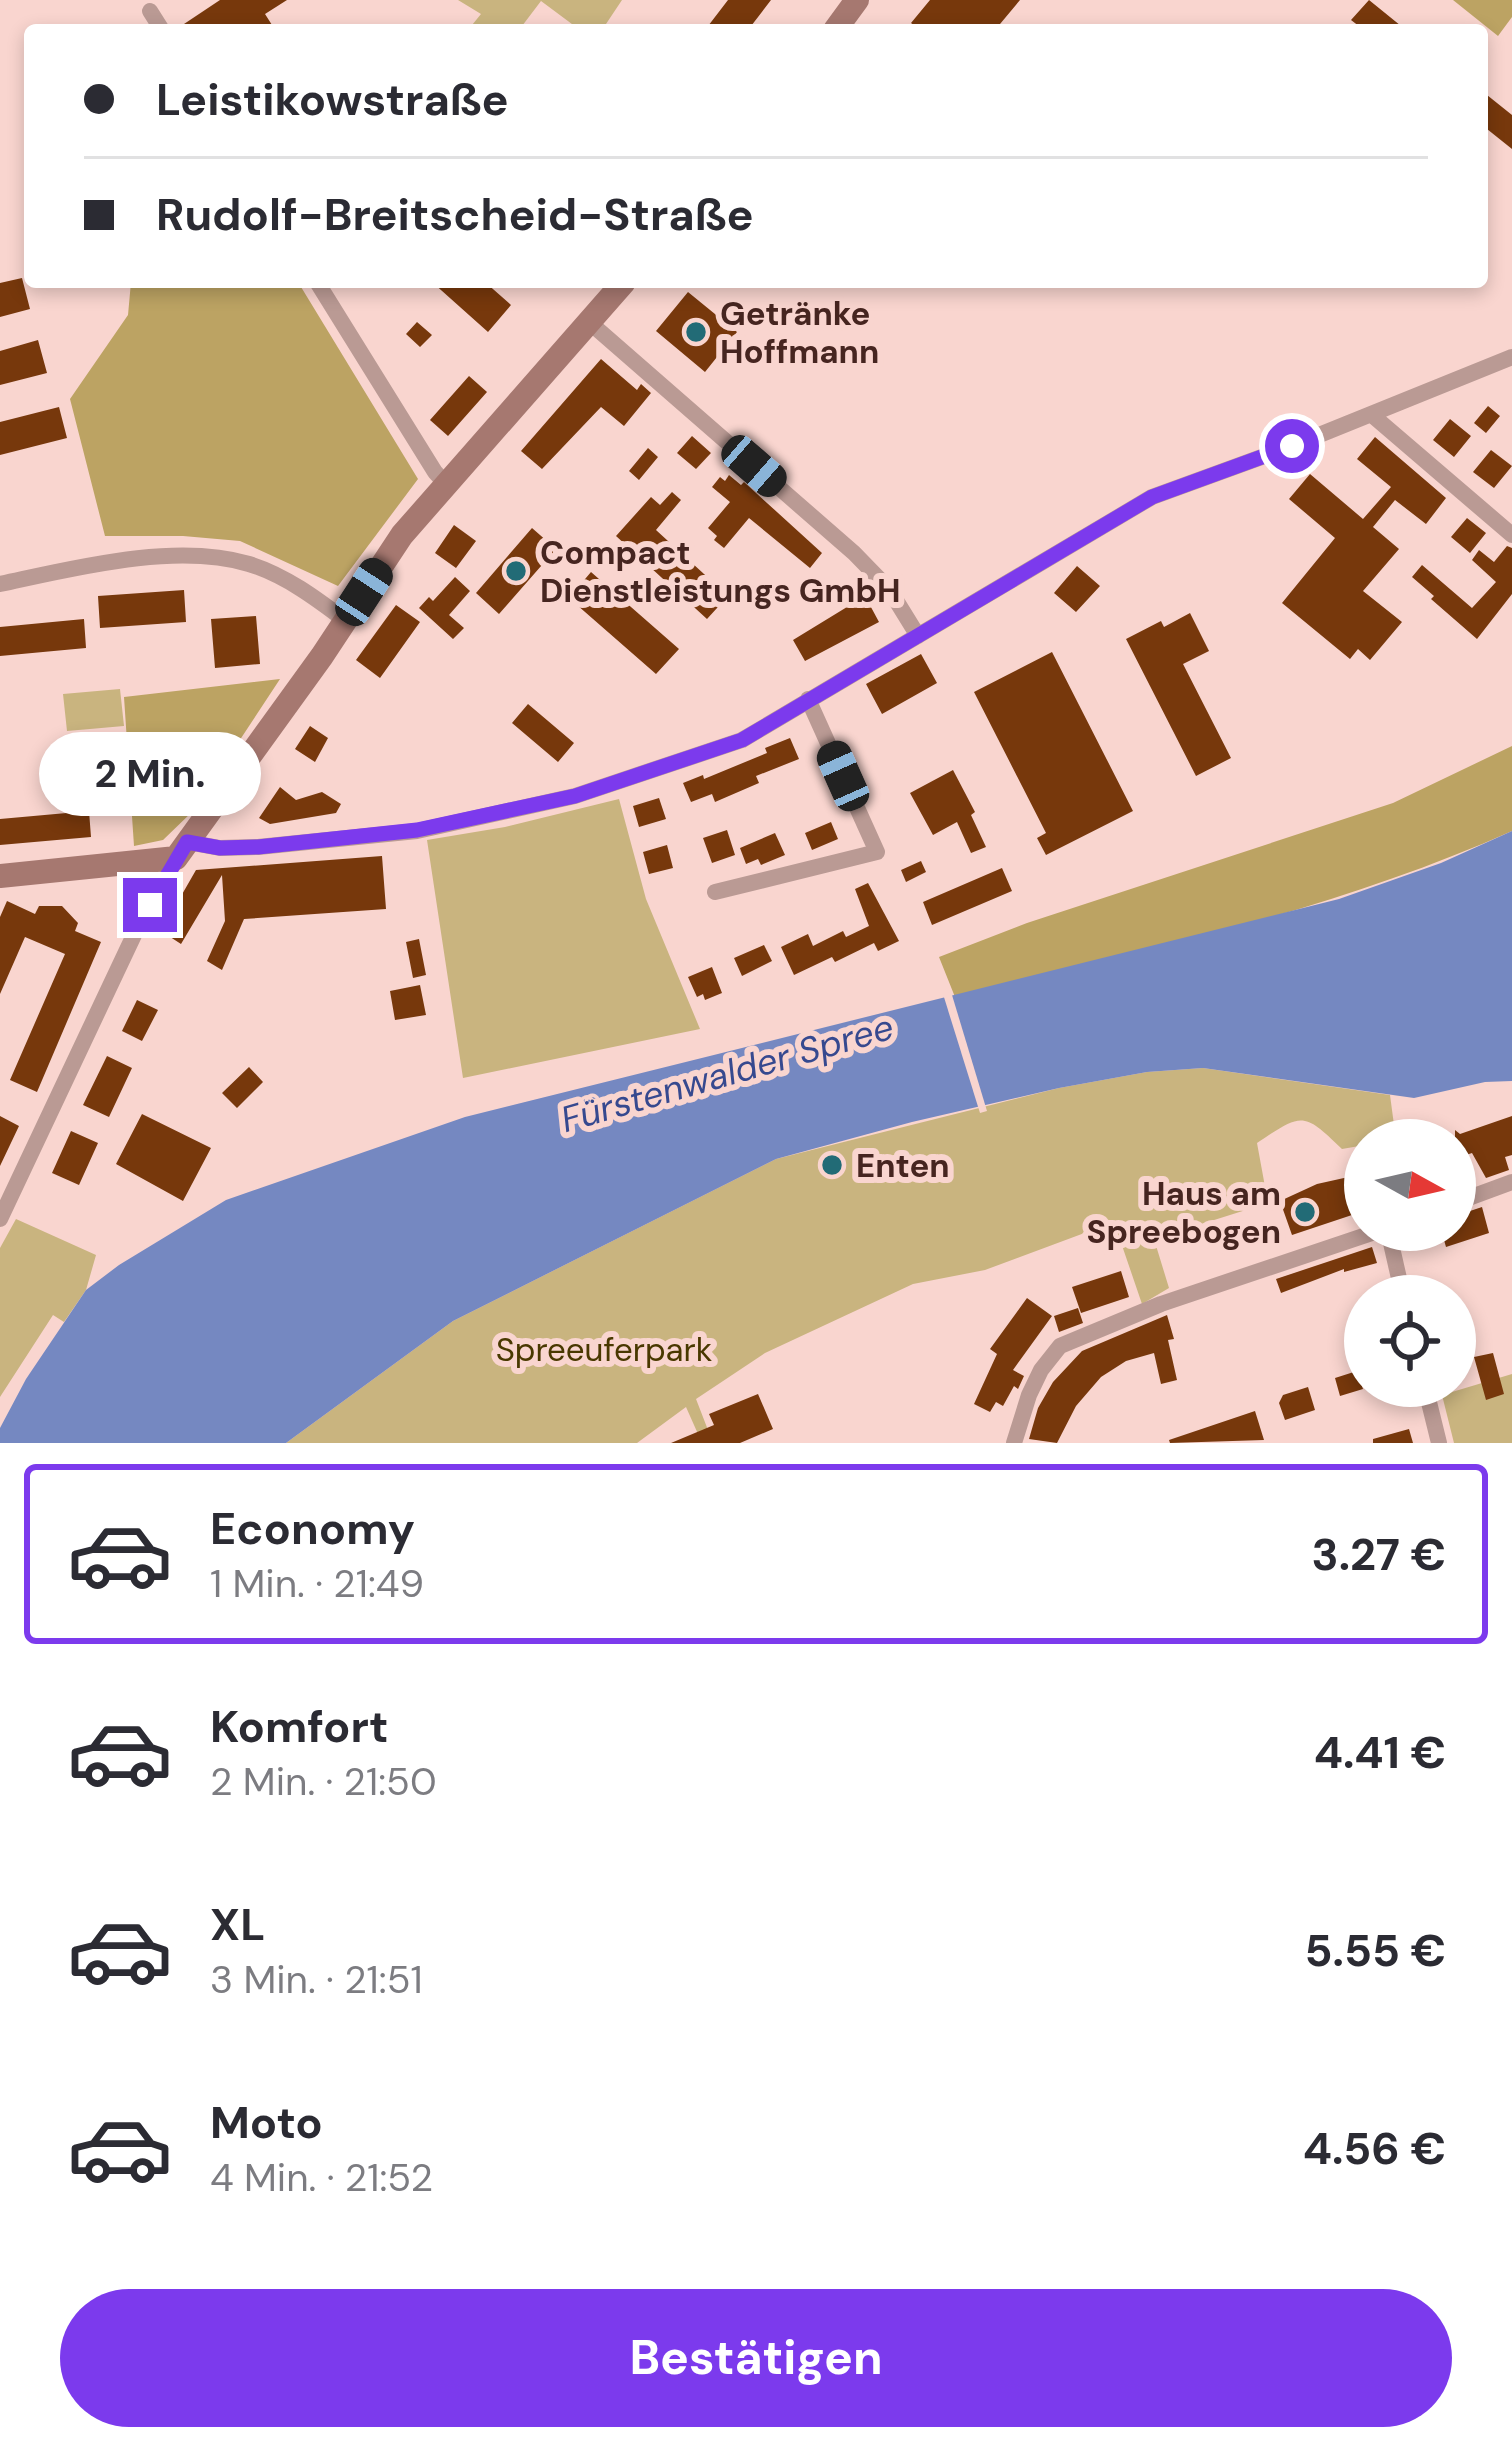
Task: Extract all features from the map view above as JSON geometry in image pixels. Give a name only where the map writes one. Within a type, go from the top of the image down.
[{"type":"main road","points":[[0,876],[182,850],[402,535],[619,288]]},
{"type":"street","points":[[150,11],[158,24]]},
{"type":"street","points":[[321,288],[445,483]]},
{"type":"street","points":[[588,321],[854,553],[889,589],[918,636]]},
{"type":"street","points":[[0,1219],[134,935],[182,850],[386,836],[494,816],[575,796],[742,740],[1152,497],[1512,357]]},
{"type":"street","points":[[1372,415],[1512,535]]},
{"type":"street","points":[[0,584],[85,566],[223,557],[276,575],[346,621]]},
{"type":"street","points":[[715,892],[877,852],[808,699]]},
{"type":"street","points":[[1476,1195],[1512,1182]]},
{"type":"street","points":[[1013,1443],[1041,1370],[1060,1346],[1161,1304],[1344,1243]]},
{"type":"street","points":[[1430,1407],[1439,1443]]},
{"type":"green space","points":[[458,0],[622,0],[606,24],[572,24],[541,1],[524,24],[473,24],[481,14]]},
{"type":"green space","points":[[120,689],[124,726],[67,731],[63,694]]},
{"type":"green space","points":[[619,799],[646,899],[700,1029],[463,1078],[427,840]]},
{"type":"green space","name":"Spreeuferpark","points":[[1203,1068],[1390,1095],[1393,1119],[1344,1119],[1344,1149],[1302,1120],[1257,1143],[1268,1203],[1154,1239],[1169,1288],[1142,1304],[1114,1222],[985,1270],[913,1284],[765,1353],[696,1399],[713,1443],[702,1443],[686,1407],[637,1443],[286,1443],[453,1321],[776,1159],[1059,1088],[1147,1072]]},
{"type":"green space","points":[[16,1219],[96,1255],[86,1290],[64,1322],[53,1315],[0,1397],[0,1248]]},
{"type":"green space","points":[[1512,1374],[1512,1443],[1454,1443],[1445,1407],[1476,1407],[1476,1385]]},
{"type":"shaded area","points":[[1453,0],[1512,0],[1512,17],[1498,36]]},
{"type":"shaded area","points":[[130,288],[302,288],[418,479],[338,586],[240,541],[105,536],[70,399],[128,315]]},
{"type":"shaded area","points":[[280,679],[193,811],[163,840],[134,846],[124,697]]},
{"type":"shaded area","points":[[1512,746],[1512,831],[1307,907],[955,997],[939,957],[1027,923],[1393,803]]},
{"type":"water","name":"Fürstenwalder Spree","points":[[1512,831],[1512,1081],[1485,1082],[1414,1098],[1203,1068],[1147,1072],[1059,1088],[912,1122],[776,1159],[453,1321],[286,1443],[0,1443],[0,1428],[26,1379],[86,1290],[226,1200],[465,1117],[1339,899],[1441,863]]},
{"type":"pier","points":[[951,992],[987,1111],[980,1113],[943,994]]},
{"type":"building","points":[[220,0],[287,0],[265,14],[271,24],[184,24]]},
{"type":"building","points":[[728,0],[771,0],[753,24],[710,24]]},
{"type":"building","points":[[930,0],[1020,0],[1000,24],[911,23]]},
{"type":"building","points":[[1369,0],[1399,24],[1356,24],[1351,20]]},
{"type":"building","points":[[1488,96],[1512,115],[1512,149],[1488,130]]},
{"type":"building","points":[[22,278],[30,309],[0,317],[0,283]]},
{"type":"building","points":[[439,288],[492,288],[511,305],[488,332]]},
{"type":"building","name":"Getränke Hoffmann","points":[[688,292],[737,332],[705,372],[656,331]]},
{"type":"building","points":[[417,322],[432,335],[420,347],[406,334]]},
{"type":"building","points":[[38,340],[47,373],[0,385],[0,351]]},
{"type":"building","points":[[601,359],[637,390],[641,384],[651,393],[624,426],[601,407],[542,469],[521,451]]},
{"type":"building","points":[[469,376],[487,392],[448,436],[430,420]]},
{"type":"building","points":[[1488,406],[1500,416],[1486,433],[1474,423]]},
{"type":"building","points":[[59,407],[67,438],[0,455],[0,422]]},
{"type":"building","points":[[1450,419],[1471,436],[1454,457],[1433,440]]},
{"type":"building","points":[[692,436],[711,453],[696,469],[677,453]]},
{"type":"building","points":[[1375,437],[1446,498],[1426,524],[1395,500],[1373,527],[1399,549],[1363,591],[1402,622],[1370,660],[1358,649],[1350,659],[1282,603],[1335,538],[1289,499],[1310,474],[1363,519],[1391,487],[1357,459]]},
{"type":"building","points":[[648,448],[658,457],[639,480],[629,471]]},
{"type":"building","points":[[1491,450],[1512,466],[1494,488],[1473,472]]},
{"type":"building","points":[[729,475],[741,485],[744,482],[822,553],[810,568],[749,518],[724,548],[714,540],[717,536],[708,528],[730,502],[712,487]]},
{"type":"building","points":[[672,492],[681,500],[656,530],[728,596],[707,619],[616,536],[651,497],[660,505]]},
{"type":"building","points":[[1467,518],[1486,533],[1470,553],[1451,537]]},
{"type":"building","points":[[454,525],[476,541],[456,568],[435,553]]},
{"type":"building","name":"Compact Dienstleistungs GmbH","points":[[532,528],[556,549],[499,614],[476,593]]},
{"type":"building","points":[[1507,546],[1512,548],[1512,594],[1477,639],[1412,577],[1422,565],[1472,608],[1496,582],[1472,560],[1479,550],[1494,562]]},
{"type":"building","points":[[1077,566],[1100,586],[1076,612],[1054,593]]},
{"type":"building","points":[[591,572],[679,649],[656,674],[569,598]]},
{"type":"building","points":[[455,577],[470,591],[449,615],[464,628],[453,639],[419,608],[429,597],[433,601]]},
{"type":"building","points":[[184,590],[186,622],[100,628],[98,596]]},
{"type":"building","points":[[865,596],[879,622],[805,661],[793,640]]},
{"type":"building","points":[[396,605],[420,622],[380,678],[356,660]]},
{"type":"building","points":[[1190,613],[1209,651],[1183,664],[1231,758],[1196,776],[1126,639]]},
{"type":"building","points":[[256,616],[260,664],[215,668],[211,619]]},
{"type":"building","points":[[84,619],[86,648],[0,656],[0,627]]},
{"type":"building","points":[[1052,652],[1133,811],[1046,855],[1037,838],[1046,833],[974,692]]},
{"type":"building","points":[[921,654],[937,683],[882,714],[866,684]]},
{"type":"building","points":[[528,704],[574,743],[558,762],[512,723]]},
{"type":"building","points":[[310,726],[328,738],[315,762],[295,749]]},
{"type":"building","points":[[790,738],[799,759],[756,776],[759,783],[715,802],[712,794],[691,802],[683,783],[767,753],[765,748]]},
{"type":"building","points":[[953,770],[975,812],[971,815],[986,847],[971,853],[957,822],[933,835],[910,793]]},
{"type":"building","points":[[280,787],[296,800],[322,792],[341,804],[336,813],[270,824],[259,818]]},
{"type":"building","points":[[659,798],[666,819],[639,827],[633,806]]},
{"type":"building","points":[[89,811],[91,837],[0,845],[0,819]]},
{"type":"building","points":[[831,822],[838,839],[812,850],[805,833]]},
{"type":"building","points":[[727,830],[735,855],[712,863],[703,838]]},
{"type":"building","points":[[775,833],[785,855],[761,865],[758,859],[746,864],[740,848]]},
{"type":"building","points":[[667,845],[673,868],[649,874],[643,852]]},
{"type":"building","points":[[382,856],[386,909],[244,919],[222,970],[207,961],[225,921],[222,875],[181,944],[161,931],[196,870]]},
{"type":"building","points":[[921,861],[926,872],[906,882],[901,870]]},
{"type":"building","points":[[1002,868],[1012,891],[932,925],[923,902]]},
{"type":"building","points":[[868,883],[899,941],[878,951],[874,943],[794,975],[781,947],[808,934],[813,946],[843,931],[846,937],[869,926],[855,889]]},
{"type":"building","points":[[7,901],[35,914],[39,906],[62,906],[78,923],[75,931],[101,942],[37,1092],[10,1080],[65,954],[25,937],[0,994],[0,917]]},
{"type":"building","points":[[419,939],[426,975],[413,978],[406,942]]},
{"type":"building","points":[[764,945],[772,961],[742,976],[734,958]]},
{"type":"building","points":[[712,967],[722,993],[705,1000],[703,994],[697,997],[688,977]]},
{"type":"building","points":[[420,985],[426,1015],[395,1020],[390,991]]},
{"type":"building","points":[[137,1000],[158,1010],[142,1041],[122,1031]]},
{"type":"building","points":[[107,1056],[132,1068],[109,1117],[83,1105]]},
{"type":"building","points":[[249,1067],[263,1082],[237,1108],[222,1093]]},
{"type":"building","points":[[142,1114],[211,1148],[183,1201],[116,1164]]},
{"type":"building","points":[[0,1116],[19,1126],[0,1166]]},
{"type":"building","points":[[1512,1116],[1512,1155],[1505,1157],[1509,1170],[1486,1178],[1476,1160],[1476,1128]]},
{"type":"building","points":[[71,1131],[98,1143],[79,1185],[52,1173]]},
{"type":"building","name":"Haus am Spreebogen","points":[[1344,1178],[1344,1218],[1292,1235],[1280,1201]]},
{"type":"building","points":[[1482,1207],[1489,1233],[1476,1237],[1476,1209]]},
{"type":"building","points":[[1360,1251],[1373,1251],[1377,1263],[1344,1269],[1281,1293],[1276,1279]]},
{"type":"building","points":[[1121,1271],[1129,1297],[1081,1313],[1072,1287]]},
{"type":"building","points":[[1027,1298],[1052,1316],[1013,1370],[1024,1376],[1018,1389],[1014,1386],[1003,1406],[996,1402],[990,1412],[974,1404],[997,1354],[990,1349]]},
{"type":"building","points":[[1078,1308],[1083,1323],[1059,1332],[1054,1316]]},
{"type":"building","points":[[1167,1315],[1177,1380],[1161,1384],[1154,1353],[1126,1361],[1101,1377],[1076,1406],[1057,1443],[1029,1439],[1038,1408],[1053,1382],[1082,1351]]},
{"type":"building","points":[[1493,1353],[1504,1394],[1486,1400],[1476,1357]]},
{"type":"building","points":[[1344,1375],[1344,1395],[1340,1396],[1335,1378]]},
{"type":"building","points":[[1308,1387],[1315,1410],[1285,1420],[1279,1403],[1283,1395]]},
{"type":"building","points":[[758,1394],[773,1429],[740,1443],[671,1443],[714,1425],[709,1414]]},
{"type":"building","points":[[1255,1411],[1264,1440],[1170,1443],[1169,1440]]},
{"type":"building","points":[[1409,1429],[1413,1443],[1373,1443],[1373,1439]]},
{"type":"place","name":"Getränke Hoffmann","points":[[696,332]]},
{"type":"place","name":"Compact Dienstleistungs GmbH","points":[[516,571]]},
{"type":"place","name":"Enten","points":[[832,1165]]},
{"type":"place","name":"Haus am Spreebogen","points":[[1305,1212]]},
{"type":"route","points":[[150,905],[187,842],[220,848],[258,847],[386,836],[575,796],[742,740],[1152,497],[1292,446]]}]
